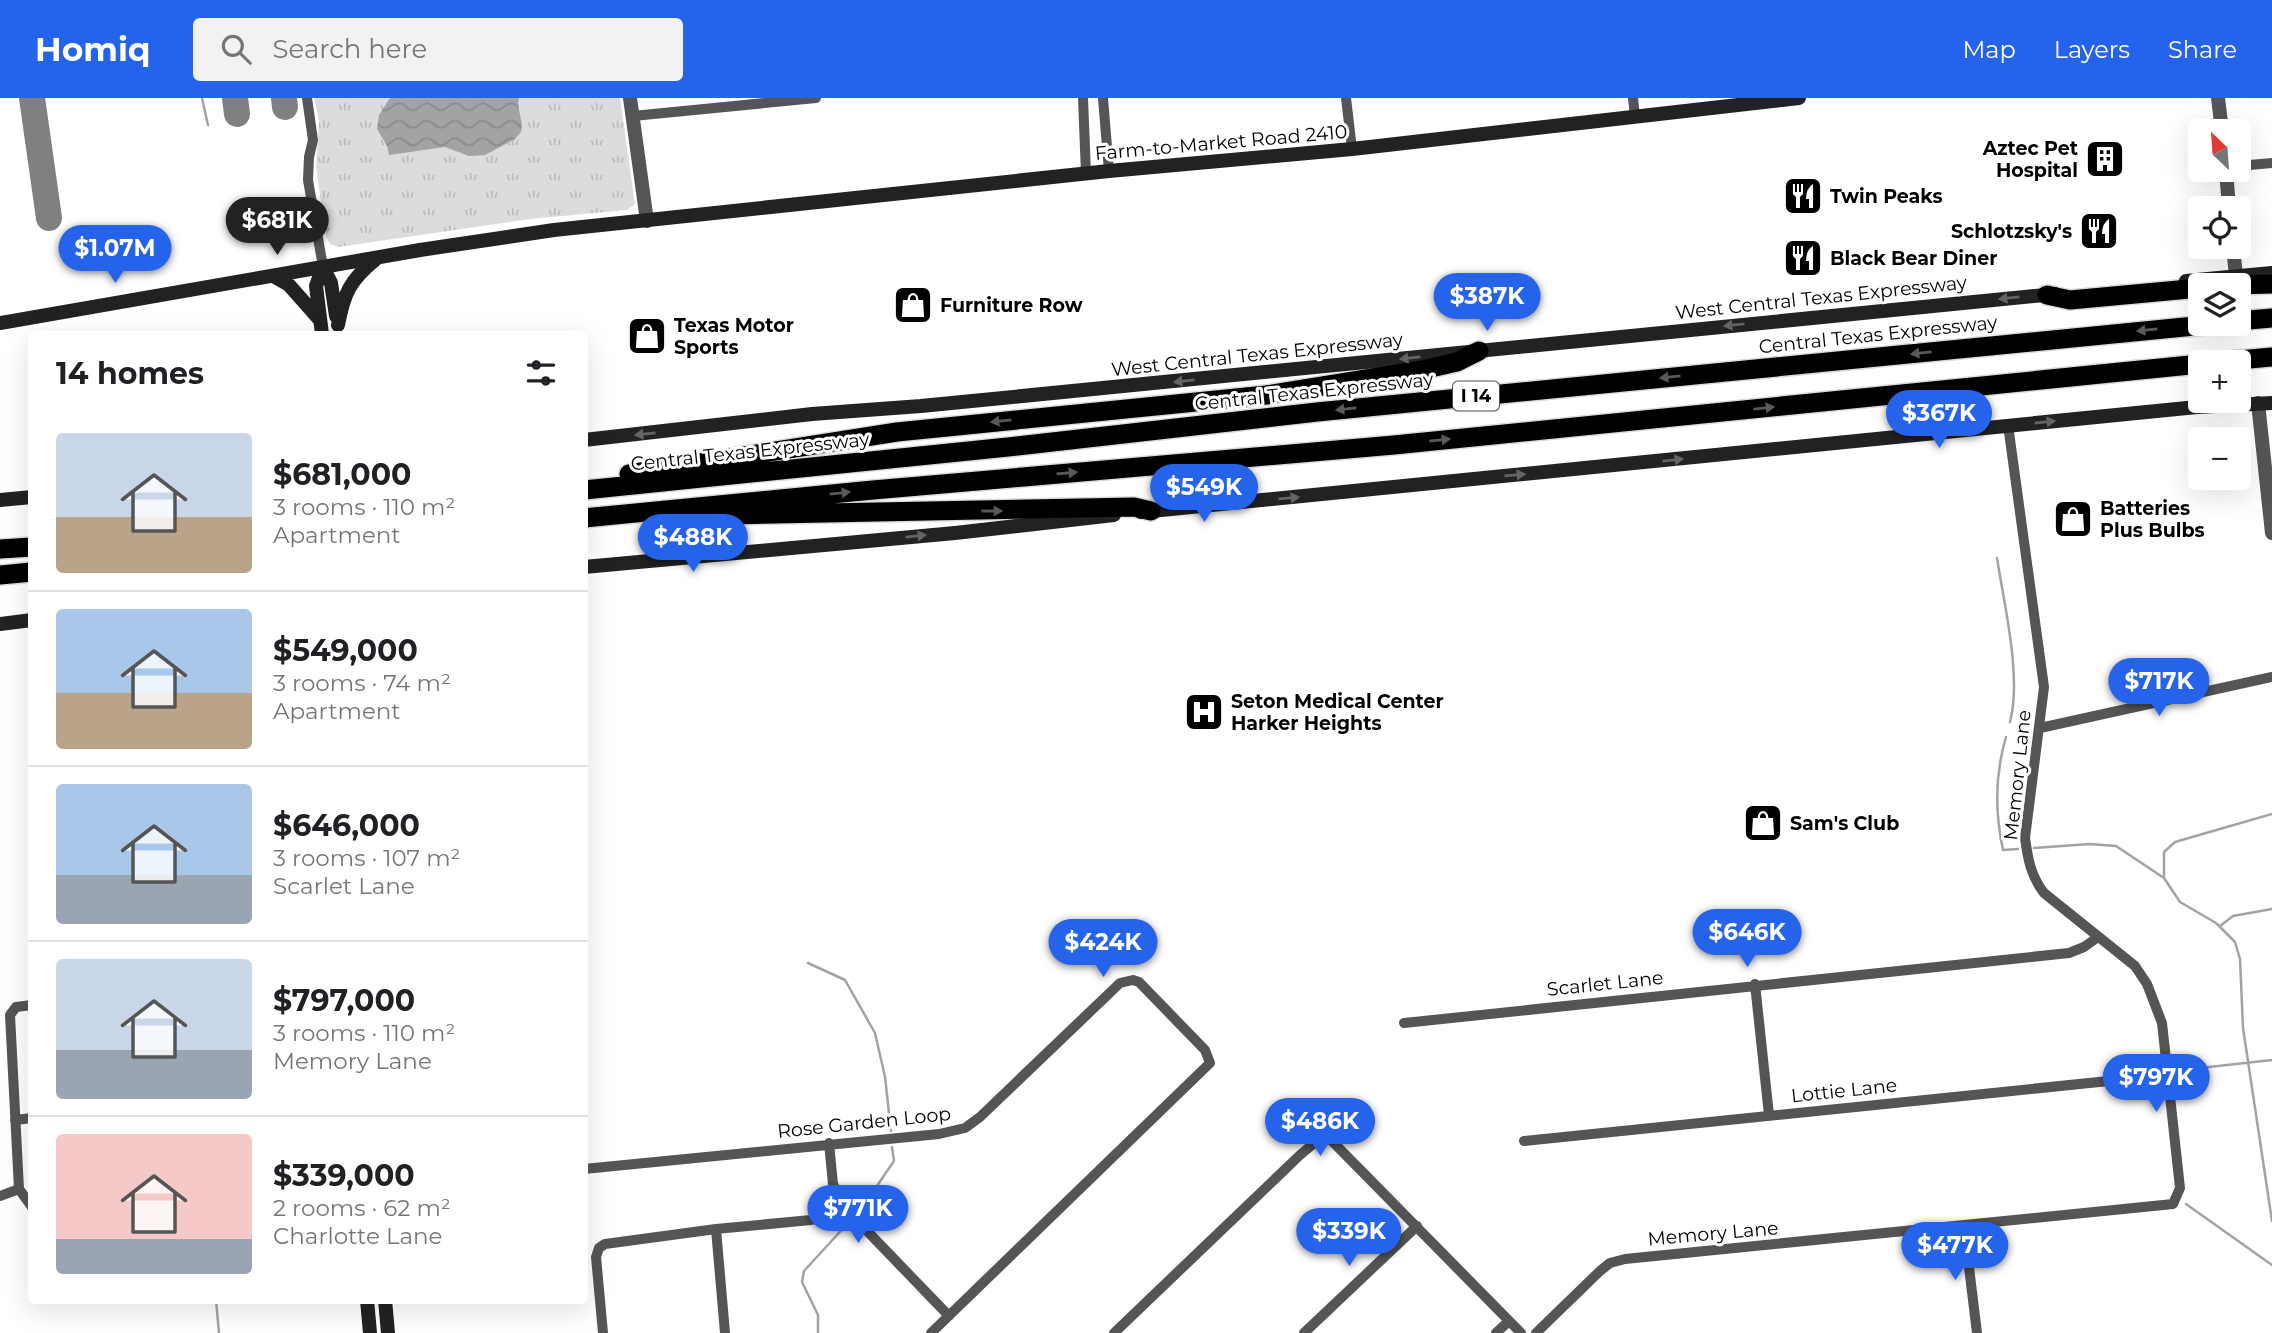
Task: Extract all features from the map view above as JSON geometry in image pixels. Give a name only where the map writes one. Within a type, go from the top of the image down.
[{"type":"highway","points":[[2251,282],[2272,284]]},
{"type":"highway","points":[[2047,295],[2070,300],[2188,289]]},
{"type":"highway","points":[[2251,320],[2272,318]]},
{"type":"highway","name":"Central Texas Expressway","points":[[588,490],[1317,412],[2188,327]]},
{"type":"highway","points":[[588,482],[897,432],[1266,394],[1353,382],[1445,365],[1479,351]]},
{"type":"highway","points":[[2251,359],[2272,357]]},
{"type":"highway","name":"I 14","points":[[588,518],[1394,445],[2188,365]]},
{"type":"highway","points":[[680,510],[709,515],[750,516],[1134,508],[1152,511]]},
{"type":"highway","points":[[0,549],[28,547]]},
{"type":"highway","points":[[0,575],[28,572]]},
{"type":"main road","name":"Farm-to-Market Road 2410","points":[[0,323],[505,237],[1109,171],[1352,149],[1799,98]]},
{"type":"main road","points":[[339,330],[343,299],[350,285],[358,273],[379,257]]},
{"type":"main road","points":[[322,328],[316,286],[323,267]]},
{"type":"main road","points":[[323,267],[331,283],[339,330]]},
{"type":"main road","name":"West Central Texas Expressway","points":[[2251,277],[2272,273]]},
{"type":"main road","points":[[273,276],[289,285],[305,301],[322,328]]},
{"type":"main road","name":"West Central Texas Expressway","points":[[588,440],[812,414],[921,407],[2047,295],[2188,284]]},
{"type":"main road","points":[[588,567],[799,548],[2008,425],[2265,403]]},
{"type":"main road","points":[[0,500],[28,497]]},
{"type":"main road","points":[[0,624],[28,620]]},
{"type":"main road","points":[[367,1304],[370,1333]]},
{"type":"main road","points":[[385,1304],[388,1333]]},
{"type":"street","points":[[307,98],[313,141],[308,180],[323,267]]},
{"type":"street","points":[[630,98],[647,221]]},
{"type":"street","points":[[633,116],[816,98]]},
{"type":"street","points":[[1083,98],[1086,174]]},
{"type":"street","points":[[1104,98],[1109,171]]},
{"type":"street","points":[[1346,98],[1352,149]]},
{"type":"street","points":[[1633,98],[1635,117]]},
{"type":"street","points":[[2218,98],[2220,119]]},
{"type":"street","points":[[2251,165],[2272,163]]},
{"type":"street","points":[[2265,403],[2272,533]]},
{"type":"street","name":"Memory Lane","points":[[1536,1333],[1600,1271],[1610,1263],[1625,1259],[2173,1204],[2180,1188],[2162,1023],[2147,984],[2135,966],[2044,893],[2033,878],[2028,863],[2025,838],[2044,687],[2008,425]]},
{"type":"street","points":[[2040,728],[2272,677]]},
{"type":"street","name":"Scarlet Lane","points":[[1404,1023],[2069,953],[2098,937]]},
{"type":"street","name":"Rose Garden Loop","points":[[588,1169],[939,1134],[965,1128],[1125,981],[1139,982],[1205,1050],[1210,1063],[931,1333]]},
{"type":"street","points":[[1755,984],[1769,1115]]},
{"type":"street","points":[[28,1006],[16,1007],[10,1015],[19,1189],[28,1201]]},
{"type":"street","name":"Lottie Lane","points":[[1524,1141],[2167,1075]]},
{"type":"street","points":[[15,1120],[28,1118]]},
{"type":"street","points":[[1114,1333],[1319,1139],[1330,1139],[1521,1333]]},
{"type":"street","points":[[829,1143],[833,1184],[841,1203],[949,1316]]},
{"type":"street","points":[[0,1196],[19,1189]]},
{"type":"street","points":[[603,1333],[596,1257],[599,1248],[612,1241],[811,1220],[822,1217],[841,1203]]},
{"type":"street","points":[[1304,1333],[1417,1226]]},
{"type":"street","points":[[1964,1226],[1977,1333]]},
{"type":"street","points":[[716,1229],[725,1333]]},
{"type":"street","points":[[1496,1333],[1509,1321]]},
{"type":"green space","points":[[314,98],[620,98],[635,204],[627,210],[530,219],[338,247],[330,244],[326,236],[316,167],[319,121]]},
{"type":"water","points":[[390,98],[519,98],[521,132],[515,139],[485,155],[469,156],[445,147],[389,155],[377,129],[379,115]]},
{"type":"waterway","points":[[202,98],[208,125]]},
{"type":"waterway","points":[[1997,558],[2013,662],[2010,722]]},
{"type":"waterway","points":[[2006,737],[1998,779],[1999,822],[2003,850],[2018,849]]},
{"type":"waterway","points":[[2164,878],[2164,852],[2175,842],[2272,814]]},
{"type":"waterway","points":[[2034,848],[2090,844],[2116,846],[2164,878],[2180,902],[2216,923],[2235,942],[2240,959],[2243,1028],[2272,1221]]},
{"type":"waterway","points":[[2220,926],[2233,916],[2272,909]]},
{"type":"waterway","points":[[808,963],[845,980],[875,1033],[885,1077],[891,1131]]},
{"type":"waterway","points":[[2173,1071],[2272,1060]]},
{"type":"waterway","points":[[859,1212],[894,1161],[892,1147]]},
{"type":"waterway","points":[[2186,1204],[2272,1265]]},
{"type":"waterway","points":[[818,1333],[818,1315],[802,1282],[804,1271],[848,1223]]},
{"type":"waterway","points":[[216,1304],[219,1333]]},
{"type":"taxiway","points":[[32,98],[49,218]]},
{"type":"taxiway","points":[[235,98],[237,114]]},
{"type":"taxiway","points":[[284,98],[285,107]]},
{"type":"place","name":"Aztec Pet Hospital","points":[[2105,159]]},
{"type":"place","name":"Twin Peaks","points":[[1803,196]]},
{"type":"place","name":"Schlotzsky's","points":[[2099,231]]},
{"type":"place","name":"Black Bear Diner","points":[[1803,258]]},
{"type":"place","name":"Furniture Row","points":[[913,305]]},
{"type":"place","name":"Texas Motor Sports","points":[[647,336]]},
{"type":"place","name":"Batteries Plus Bulbs","points":[[2073,519]]},
{"type":"place","name":"Seton Medical Center Harker Heights","points":[[1204,712]]},
{"type":"place","name":"Sam's Club","points":[[1763,823]]}]
